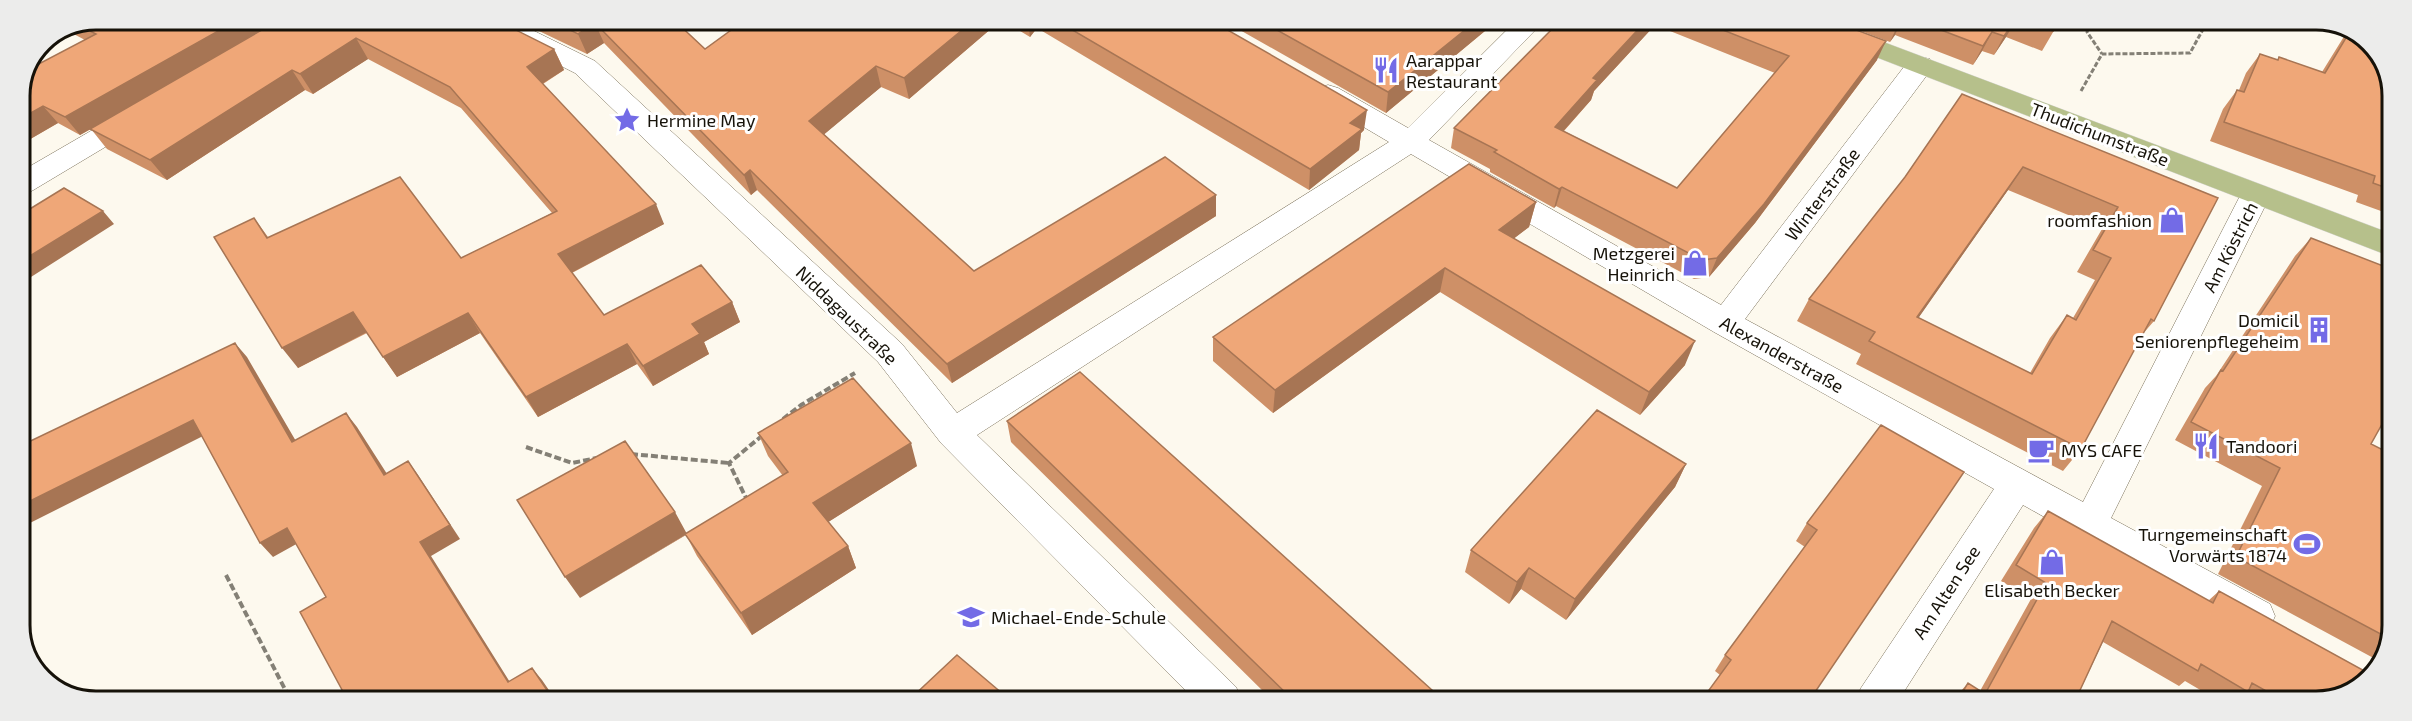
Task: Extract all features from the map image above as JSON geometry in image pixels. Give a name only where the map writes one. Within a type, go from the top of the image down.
[{"type":"main road","name":"Thudichumstraße","points":[[1830,30],[2382,242]]},
{"type":"street","name":"Niddagaustraße","points":[[511,30],[585,67],[890,353],[952,433],[1213,691]]},
{"type":"street","points":[[952,433],[1410,142],[1522,30]]},
{"type":"street","name":"Winterstraße","points":[[1725,323],[1920,65]]},
{"type":"street","name":"Alexanderstraße","points":[[1302,79],[1725,323],[2285,632]]},
{"type":"street","points":[[30,179],[161,103]]},
{"type":"street","name":"Am Köstrich","points":[[2090,524],[2256,194]]},
{"type":"street","name":"Am Alten See","points":[[1882,691],[2017,484]]},
{"type":"path","points":[[2088,30],[2102,54]]},
{"type":"path","points":[[2102,54],[2190,53],[2203,30]]},
{"type":"path","points":[[2065,121],[2102,54]]},
{"type":"path","points":[[774,426],[801,405],[890,353]]},
{"type":"path","points":[[624,453],[729,463],[765,434]]},
{"type":"path","points":[[526,447],[572,462],[603,457]]},
{"type":"path","points":[[729,463],[749,503]]},
{"type":"path","points":[[226,575],[286,691]]},
{"type":"building","points":[[220,30],[65,117],[43,106],[30,113],[31,83],[38,64],[96,34],[89,31]]},
{"type":"building","points":[[262,30],[516,30],[554,49],[527,67],[656,204],[558,254],[604,315],[701,265],[732,302],[692,324],[700,334],[643,366],[627,344],[526,397],[468,313],[383,357],[353,312],[282,348],[214,237],[254,218],[267,238],[400,177],[461,258],[557,211],[450,87],[356,38],[300,74],[292,70],[150,160],[90,129]]},
{"type":"building","points":[[570,30],[584,30],[578,34]]},
{"type":"building","points":[[602,30],[685,30],[705,49],[731,30],[962,30],[904,78],[876,66],[809,121],[974,271],[1165,157],[1216,195],[947,364],[750,170],[744,175]]},
{"type":"building","points":[[1072,30],[1228,30],[1367,110],[1350,123],[1362,129],[1310,169]]},
{"type":"building","points":[[1277,30],[1465,30],[1388,92]]},
{"type":"building","points":[[1551,30],[1638,30],[1593,78],[1597,80],[1555,127],[1677,188],[1789,56],[1723,30],[1856,30],[1886,41],[1764,204],[1717,258],[1702,260],[1562,187],[1559,189],[1494,152],[1497,150],[1454,128]]},
{"type":"building","points":[[1941,30],[2008,30],[2004,36],[1992,32],[1983,46]]},
{"type":"building","points":[[2346,38],[2359,46],[2373,63],[2380,79],[2382,92],[2382,186],[2373,183],[2375,176],[2224,122],[2237,90],[2244,92],[2260,54],[2278,60],[2279,57],[2325,73]]},
{"type":"building","points":[[1962,94],[2218,198],[2154,321],[2151,319],[2081,449],[1869,341],[1875,332],[1809,299],[1905,177]],"holes":[[[2023,167],[2118,207],[2093,250],[2111,258],[2076,320],[2067,315],[2032,374],[1917,317]]]},
{"type":"building","points":[[1469,164],[1536,202],[1499,230],[1695,341],[1649,392],[1445,268],[1275,390],[1213,337]]},
{"type":"building","points":[[64,188],[103,211],[30,256],[30,209]]},
{"type":"building","points":[[2311,238],[2382,266],[2382,424],[2371,444],[2382,450],[2381,634],[2236,557],[2280,468],[2191,422],[2221,370],[2223,371]]},
{"type":"building","points":[[235,343],[292,442],[346,413],[384,475],[408,461],[450,525],[420,542],[508,682],[532,668],[548,691],[343,691],[300,612],[326,597],[287,528],[260,543],[193,420],[30,501],[30,441]]},
{"type":"building","points":[[1080,372],[1433,691],[1284,691],[1007,421]]},
{"type":"building","points":[[853,378],[911,443],[813,503],[848,546],[741,613],[685,534],[788,472],[758,433]]},
{"type":"building","points":[[1597,410],[1686,464],[1575,599],[1529,568],[1517,582],[1471,550]]},
{"type":"building","points":[[1881,425],[1964,472],[1816,691],[1708,691],[1731,660],[1725,655],[1817,530],[1807,523]]},
{"type":"building","points":[[625,441],[675,512],[565,577],[517,500]]},
{"type":"building","points":[[2048,511],[2213,603],[2219,591],[2363,670],[2345,684],[2325,690],[2266,691],[2252,683],[2246,691],[2201,664],[2198,671],[2112,621],[2080,691],[1987,691],[2046,583],[2016,565]]},
{"type":"building","points":[[957,655],[999,691],[919,691]]},
{"type":"building","points":[[1968,683],[1980,691],[1963,691]]},
{"type":"place","name":"Aarappar Restaurant","points":[[1386,70]]},
{"type":"place","name":"Hermine May","points":[[627,120]]},
{"type":"place","name":"roomfashion","points":[[2172,220]]},
{"type":"place","name":"Metzgerei Heinrich","points":[[1695,263]]},
{"type":"place","name":"Domicil Seniorenpflegeheim","points":[[2319,330]]},
{"type":"place","name":"Tandoori","points":[[2206,446]]},
{"type":"place","name":"MYS CAFE","points":[[2041,450]]},
{"type":"place","name":"Turngemeinschaft Vorwärts 1874","points":[[2307,544]]},
{"type":"place","name":"Elisabeth Becker","points":[[2052,562]]},
{"type":"place","name":"Michael-Ende-Schule","points":[[971,617]]}]
